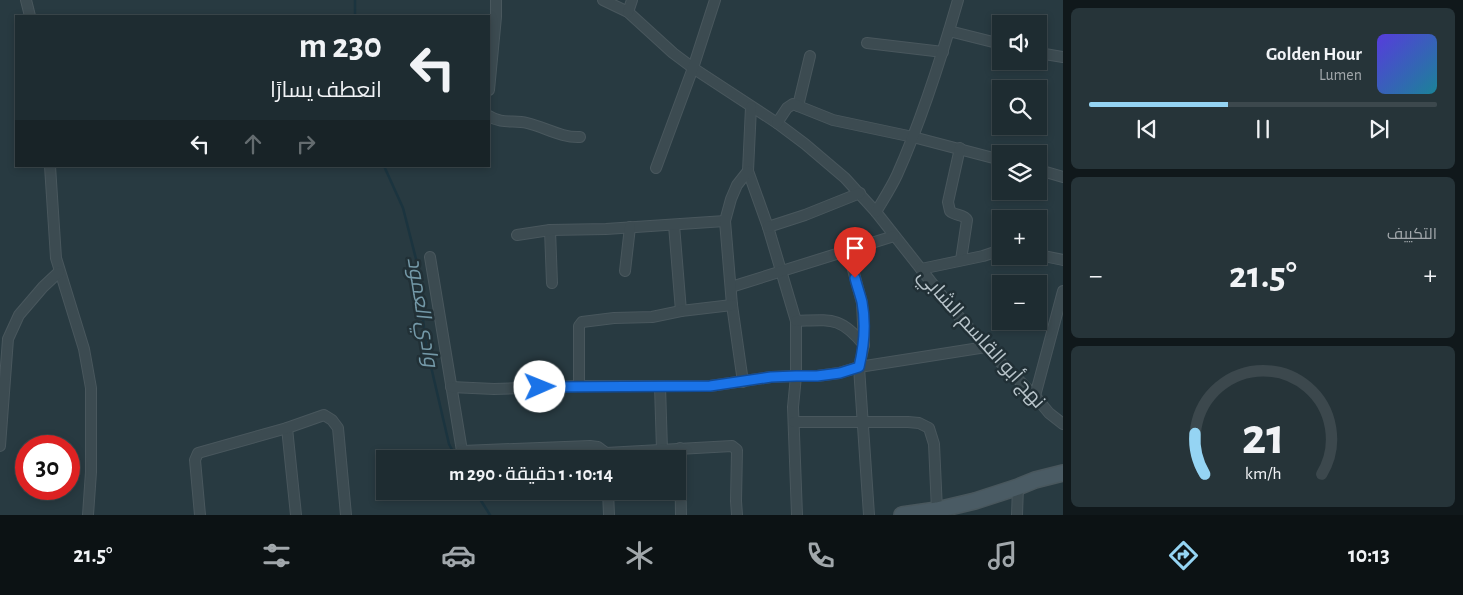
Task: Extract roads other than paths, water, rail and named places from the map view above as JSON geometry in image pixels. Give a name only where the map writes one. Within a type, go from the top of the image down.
[{"type":"street","points":[[26,0],[30,15]]},
{"type":"street","points":[[490,80],[496,0]]},
{"type":"street","name":"نهج أبو القاسم الشابي","points":[[603,0],[628,12],[673,53],[776,123],[845,178],[876,212],[954,311],[997,359],[1035,396],[1048,413],[1063,424]]},
{"type":"street","points":[[628,12],[632,0]]},
{"type":"street","points":[[656,168],[693,68],[715,0]]},
{"type":"street","points":[[876,212],[896,177],[912,136],[943,52],[958,0]]},
{"type":"street","points":[[949,31],[992,42]]},
{"type":"street","points":[[867,43],[943,52]]},
{"type":"street","points":[[1047,54],[1063,57]]},
{"type":"street","points":[[798,106],[810,56]]},
{"type":"street","points":[[776,123],[791,105],[798,106],[833,120],[912,136],[992,157]]},
{"type":"street","points":[[751,107],[748,171],[782,270],[796,321],[794,422],[797,515]]},
{"type":"street","points":[[490,116],[499,121],[525,122],[570,138],[580,137]]},
{"type":"street","points":[[960,148],[953,187],[948,202],[950,212],[967,220],[961,260]]},
{"type":"street","points":[[50,167],[56,258],[84,349],[91,388],[91,472],[88,515]]},
{"type":"street","points":[[743,382],[732,305],[725,221],[737,185],[748,171]]},
{"type":"street","points":[[1047,172],[1063,177]]},
{"type":"street","points":[[768,227],[860,194]]},
{"type":"street","points":[[517,236],[550,230],[725,221]]},
{"type":"street","points":[[674,225],[681,311]]},
{"type":"street","points":[[625,271],[630,227]]},
{"type":"street","points":[[550,230],[552,283]]},
{"type":"street","points":[[731,287],[894,236]]},
{"type":"street","points":[[848,251],[862,303],[864,345],[859,367],[869,515]]},
{"type":"street","points":[[921,269],[992,253]]},
{"type":"street","points":[[430,257],[462,450]]},
{"type":"street","points":[[1047,257],[1063,260]]},
{"type":"street","points":[[0,446],[8,339],[19,315],[43,287],[60,272]]},
{"type":"street","points":[[1035,396],[1063,291]]},
{"type":"street","points":[[579,386],[579,326],[582,322],[614,318],[652,317],[681,311],[732,305]]},
{"type":"street","points":[[796,321],[828,320],[840,323],[852,331],[864,345]]},
{"type":"street","points":[[451,387],[494,389],[579,386],[710,386],[771,377],[817,376],[840,373],[859,367],[986,347]]},
{"type":"street","points":[[660,386],[662,450],[732,446],[737,450],[737,515]]},
{"type":"street","points":[[200,515],[195,460],[198,453],[288,428],[324,415],[332,420],[338,428],[346,515]]},
{"type":"street","points":[[794,422],[919,423],[929,428],[934,444],[937,510]]},
{"type":"street","points":[[288,428],[296,515]]},
{"type":"street","points":[[534,450],[590,446],[598,447],[601,450]]},
{"type":"street","points":[[680,448],[681,515]]},
{"type":"street","points":[[902,515],[937,510],[958,510],[1035,480],[1063,473]]},
{"type":"street","points":[[1017,515],[1018,487]]},
{"type":"street","points":[[608,500],[609,515]]},
{"type":"waterway","name":"وادي العمود","points":[[355,0],[355,15]]},
{"type":"waterway","name":"وادي العمود","points":[[384,167],[403,208],[416,259],[426,345],[449,444],[452,450]]},
{"type":"waterway","name":"وادي العمود","points":[[481,500],[490,515]]}]
